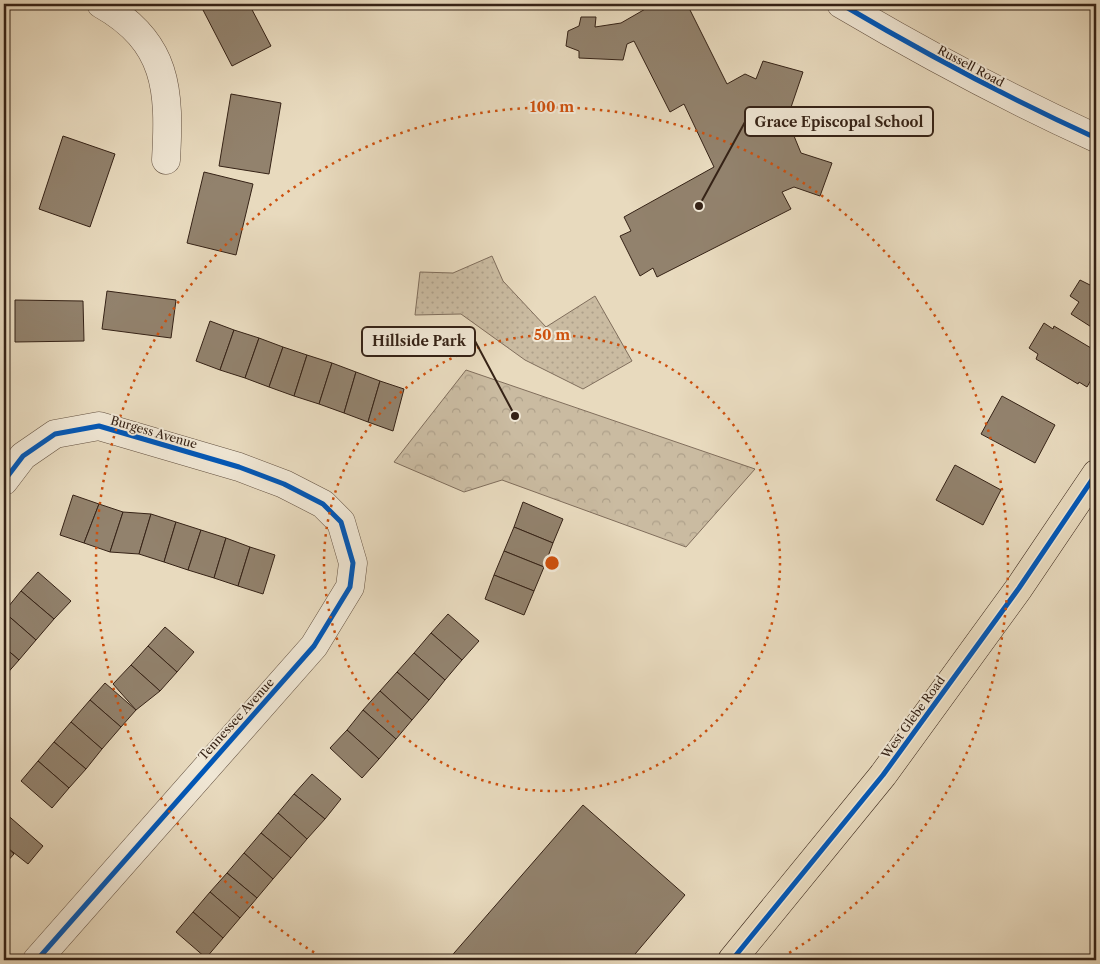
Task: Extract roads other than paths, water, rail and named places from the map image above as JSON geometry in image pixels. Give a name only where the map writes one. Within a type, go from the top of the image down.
[{"type":"main road","name":"West Glebe Road","points":[[732,960],[883,775],[1019,588],[1096,474]]},
{"type":"street","points":[[101,4],[115,12],[155,54],[162,71],[168,99],[166,160]]},
{"type":"street","name":"Russell Road","points":[[841,4],[901,40],[1013,100],[1096,138]]},
{"type":"street","name":"Burgess Avenue","points":[[4,481],[23,456],[55,434],[99,426],[239,467],[284,484]]},
{"type":"street","name":"Tennessee Avenue","points":[[37,960],[314,646],[350,587],[353,563],[341,522],[324,504],[284,484]]},
{"type":"place","name":"Grace Episcopal School","points":[[699,206]]},
{"type":"place","name":"Hillside Park","points":[[515,416]]}]
